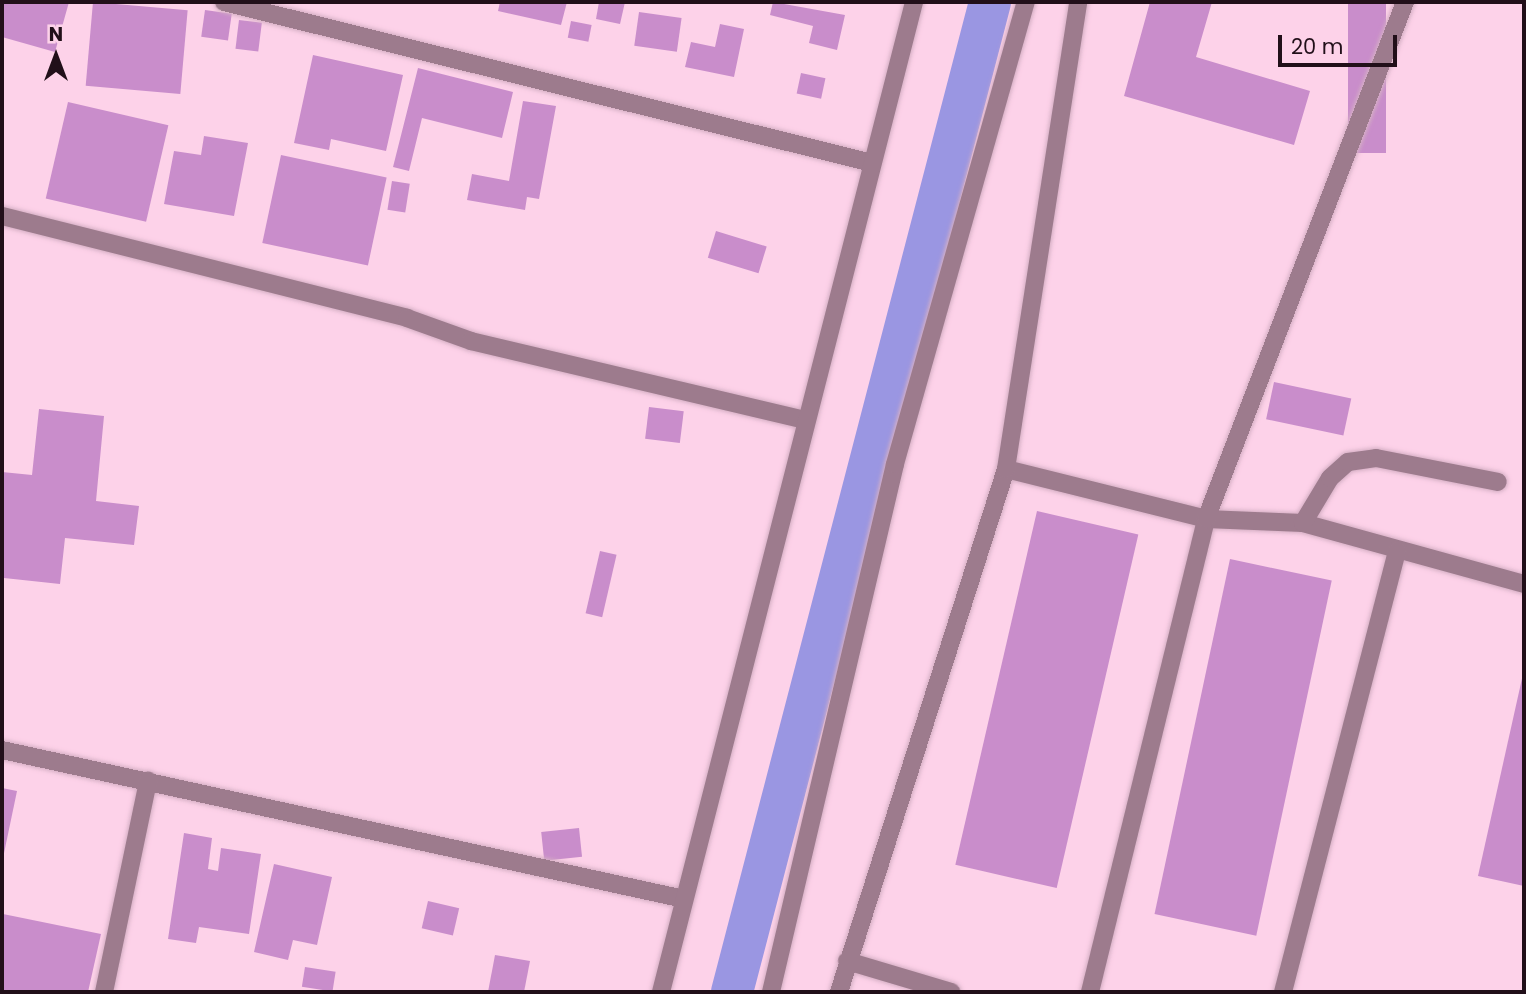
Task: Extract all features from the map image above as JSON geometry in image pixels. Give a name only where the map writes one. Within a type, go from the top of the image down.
[{"type":"street","points":[[224,2],[872,163]]},
{"type":"street","points":[[661,992],[805,420],[914,2]]},
{"type":"street","points":[[771,992],[895,464],[1026,2]]},
{"type":"street","points":[[839,992],[846,961],[1006,469],[1078,2]]},
{"type":"street","points":[[1090,992],[1206,519],[1405,2]]},
{"type":"street","points":[[2,216],[407,318],[471,341],[805,420]]},
{"type":"street","points":[[1303,523],[1330,478],[1348,462],[1376,458],[1498,482]]},
{"type":"street","points":[[1006,469],[1206,519],[1303,523],[1524,584]]},
{"type":"street","points":[[1283,992],[1396,550]]},
{"type":"street","points":[[2,750],[684,898]]},
{"type":"street","points":[[104,992],[148,781]]},
{"type":"street","points":[[846,961],[951,992]]},
{"type":"building","points":[[2,2],[69,2],[55,52],[2,37]]},
{"type":"building","points":[[93,2],[188,10],[180,94],[86,86]]},
{"type":"building","points":[[500,2],[567,2],[561,25],[498,11]]},
{"type":"building","points":[[599,2],[625,2],[620,24],[596,19]]},
{"type":"building","points":[[773,2],[845,15],[837,50],[809,43],[813,26],[770,15]]},
{"type":"building","points":[[1150,2],[1212,2],[1196,57],[1310,91],[1294,145],[1124,96]]},
{"type":"building","points":[[1348,2],[1386,2],[1386,153],[1348,153]]},
{"type":"building","points":[[205,10],[232,14],[228,40],[201,37]]},
{"type":"building","points":[[639,12],[682,18],[677,52],[634,46]]},
{"type":"building","points":[[239,20],[262,23],[258,52],[235,49]]},
{"type":"building","points":[[571,21],[592,25],[588,42],[568,38]]},
{"type":"building","points":[[720,24],[744,29],[734,77],[685,67],[691,42],[715,47]]},
{"type":"building","points":[[313,55],[403,75],[386,151],[331,139],[329,150],[294,143]]},
{"type":"building","points":[[418,68],[513,92],[502,138],[422,118],[409,171],[393,167]]},
{"type":"building","points":[[801,73],[825,78],[821,99],[797,94]]},
{"type":"building","points":[[523,101],[556,106],[539,199],[527,197],[525,210],[467,200],[472,174],[509,181]]},
{"type":"building","points":[[68,102],[168,125],[146,222],[46,198]]},
{"type":"building","points":[[204,136],[248,143],[234,216],[164,204],[174,151],[201,155]]},
{"type":"building","points":[[281,155],[387,177],[368,265],[262,243]]},
{"type":"building","points":[[392,181],[410,184],[405,212],[387,210]]},
{"type":"building","points":[[716,231],[767,246],[758,273],[708,258]]},
{"type":"building","points":[[1274,382],[1351,398],[1343,436],[1266,419]]},
{"type":"building","points":[[649,407],[684,411],[680,443],[645,439]]},
{"type":"building","points":[[39,409],[104,416],[96,501],[139,506],[134,545],[65,538],[60,584],[4,578],[2,472],[32,475]]},
{"type":"building","points":[[1037,511],[1138,534],[1057,888],[955,865]]},
{"type":"building","points":[[600,551],[617,555],[602,617],[586,613]]},
{"type":"building","points":[[1230,559],[1332,581],[1256,936],[1155,914]]},
{"type":"building","points":[[1524,674],[1524,886],[1478,876]]},
{"type":"building","points":[[2,788],[17,791],[3,858],[2,857]]},
{"type":"building","points":[[579,828],[582,857],[544,861],[541,832]]},
{"type":"building","points":[[184,833],[212,838],[208,869],[218,871],[221,848],[261,854],[249,934],[199,927],[196,943],[168,939]]},
{"type":"building","points":[[274,864],[332,877],[317,945],[293,940],[288,960],[254,952]]},
{"type":"building","points":[[428,901],[459,908],[453,935],[422,928]]},
{"type":"building","points":[[3,914],[101,934],[88,992],[2,992]]},
{"type":"building","points":[[495,955],[530,961],[524,992],[488,992]]},
{"type":"building","points":[[305,967],[336,972],[332,992],[302,987]]},
{"type":"waterway","points":[[732,992],[990,2]]}]
